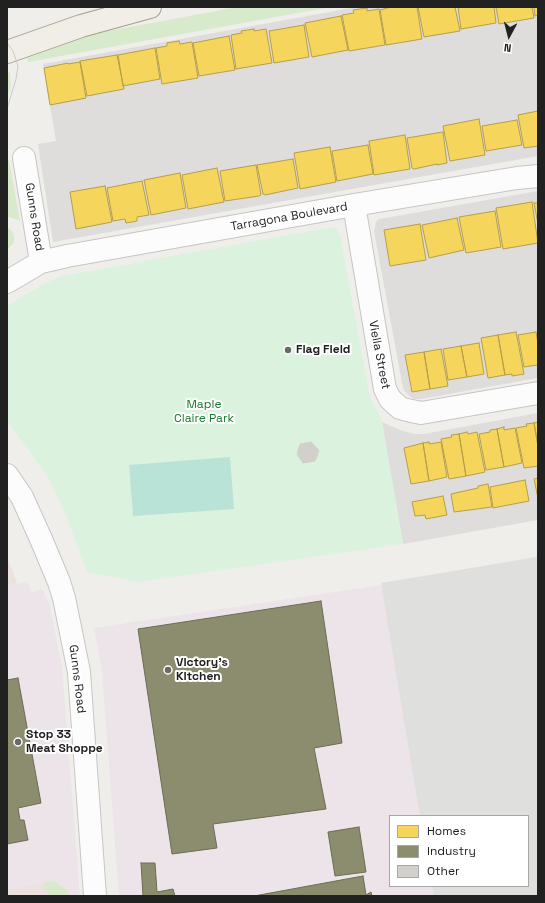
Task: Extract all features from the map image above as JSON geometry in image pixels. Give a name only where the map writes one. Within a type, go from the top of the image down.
[{"type":"main road","points":[[7,52],[81,26],[150,7]]},
{"type":"street","name":"Gunns Road","points":[[7,282],[41,262],[24,158]]},
{"type":"street","name":"Tarragona Boulevard","points":[[41,262],[354,205],[538,176]]},
{"type":"street","name":"Viella Street","points":[[354,205],[384,389],[390,399],[400,408],[420,413],[538,393]]},
{"type":"street","name":"Gunns Road","points":[[7,475],[22,497],[59,582],[64,598],[79,672],[95,896]]},
{"type":"shaded area","points":[[357,7],[538,7],[538,156],[53,242],[38,144],[56,141],[43,64]]},
{"type":"shaded area","points":[[538,191],[538,378],[414,399],[404,390],[402,383],[374,231],[376,222],[379,219]]},
{"type":"shaded area","points":[[538,413],[538,520],[403,544],[382,422],[414,434],[424,434]]},
{"type":"shaded area","points":[[538,556],[538,896],[119,896],[102,672],[94,628],[375,586]]},
{"type":"shaded area","points":[[7,557],[17,583],[7,586]]},
{"type":"shaded area","points":[[538,557],[538,896],[434,896],[432,887],[529,887],[529,815],[420,815],[381,583]]},
{"type":"shaded area","points":[[25,582],[28,584],[32,592],[42,589],[49,603],[62,667],[80,896],[70,896],[67,890],[54,881],[7,889],[7,586]]},
{"type":"shaded area","points":[[54,881],[70,896],[7,896],[7,889]]},
{"type":"green space","points":[[238,7],[331,7],[28,62],[27,58],[97,33]]},
{"type":"green space","points":[[10,72],[11,88],[7,95],[7,73]]},
{"type":"green space","points":[[7,160],[9,160],[20,221],[7,216]]},
{"type":"green space","points":[[7,227],[12,231],[14,243],[7,250]]},
{"type":"green space","name":"Maple Claire Park","points":[[333,227],[337,229],[340,235],[370,398],[380,415],[382,422],[403,544],[138,582],[87,572],[66,515],[48,477],[7,421],[7,306],[42,285],[63,276]]},
{"type":"green space","points":[[230,457],[234,509],[133,516],[129,465]]},
{"type":"green space","points":[[54,881],[67,890],[70,896],[49,896],[48,890],[44,890],[43,883]]},
{"type":"building: Homes","points":[[391,7],[417,7],[422,39],[386,45],[380,10]]},
{"type":"building: Homes","points":[[418,7],[455,7],[460,31],[424,37]]},
{"type":"building: Homes","points":[[458,7],[494,7],[496,23],[461,29]]},
{"type":"building: Homes","points":[[496,7],[532,7],[534,18],[499,24]]},
{"type":"building: Homes","points":[[534,7],[538,7],[538,15],[535,16]]},
{"type":"building: Homes","points":[[367,8],[367,11],[379,9],[385,45],[349,51],[342,15],[354,13],[353,10]]},
{"type":"building: Homes","points":[[341,16],[348,50],[312,57],[305,23]]},
{"type":"building: Homes","points":[[304,25],[309,57],[274,63],[269,31]]},
{"type":"building: Homes","points":[[254,29],[254,31],[266,29],[272,63],[236,69],[231,35],[242,33],[241,31]]},
{"type":"building: Homes","points":[[229,36],[235,70],[199,76],[193,43]]},
{"type":"building: Homes","points":[[179,41],[180,44],[192,42],[198,78],[162,84],[156,48],[167,46],[167,43]]},
{"type":"building: Homes","points":[[155,48],[160,79],[123,86],[118,55]]},
{"type":"building: Homes","points":[[117,55],[124,89],[87,96],[80,61]]},
{"type":"building: Homes","points":[[80,62],[86,98],[50,105],[44,68]]},
{"type":"building: Homes","points":[[538,111],[538,146],[524,148],[518,115]]},
{"type":"building: Homes","points":[[479,119],[485,155],[450,161],[443,126]]},
{"type":"building: Homes","points":[[517,120],[522,145],[486,151],[482,126]]},
{"type":"building: Homes","points":[[443,132],[447,163],[414,169],[412,168],[407,138]]},
{"type":"building: Homes","points":[[405,135],[410,169],[374,175],[369,141]]},
{"type":"building: Homes","points":[[368,145],[373,174],[337,181],[332,151]]},
{"type":"building: Homes","points":[[330,147],[336,182],[300,189],[294,153]]},
{"type":"building: Homes","points":[[293,159],[298,188],[265,195],[263,194],[257,165]]},
{"type":"building: Homes","points":[[256,165],[261,195],[225,201],[220,171]]},
{"type":"building: Homes","points":[[217,168],[224,202],[188,209],[182,175]]},
{"type":"building: Homes","points":[[180,173],[186,208],[151,215],[144,180]]},
{"type":"building: Homes","points":[[142,181],[149,215],[137,217],[137,221],[126,223],[125,219],[113,221],[107,188]]},
{"type":"building: Homes","points":[[105,186],[112,222],[76,229],[70,192]]},
{"type":"building: Homes","points":[[532,202],[538,243],[503,249],[496,208]]},
{"type":"building: Homes","points":[[534,203],[538,203],[538,224]]},
{"type":"building: Homes","points":[[495,211],[501,247],[466,253],[459,217]]},
{"type":"building: Homes","points":[[457,218],[464,250],[429,258],[422,225]]},
{"type":"building: Homes","points":[[420,224],[426,260],[390,266],[384,230]]},
{"type":"building: Homes","points":[[516,332],[524,374],[512,376],[512,374],[505,375],[498,335]]},
{"type":"building: Homes","points":[[536,332],[538,344],[538,365],[524,367],[518,335]]},
{"type":"building: Homes","points":[[498,335],[505,375],[488,378],[481,338]]},
{"type":"building: Homes","points":[[479,343],[484,374],[467,377],[461,346]]},
{"type":"building: Homes","points":[[461,346],[467,377],[448,380],[443,349]]},
{"type":"building: Homes","points":[[441,349],[448,386],[430,389],[424,352]]},
{"type":"building: Homes","points":[[424,352],[430,389],[412,392],[405,355]]},
{"type":"building: Homes","points":[[538,422],[538,446],[534,423]]},
{"type":"building: Homes","points":[[534,423],[538,446],[538,466],[524,468],[516,428]]},
{"type":"building: Homes","points":[[504,427],[504,430],[515,428],[522,463],[504,467],[497,429]]},
{"type":"building: Homes","points":[[497,429],[504,467],[486,470],[479,434]]},
{"type":"building: Homes","points":[[467,432],[468,434],[477,432],[485,472],[466,476],[459,434]]},
{"type":"building: Homes","points":[[459,434],[466,476],[449,479],[441,439]]},
{"type":"building: Homes","points":[[429,442],[429,444],[441,442],[447,477],[429,481],[423,443]]},
{"type":"building: Homes","points":[[423,443],[429,481],[411,484],[404,448]]},
{"type":"building: Homes","points":[[538,478],[538,498],[534,479]]},
{"type":"building: Homes","points":[[525,480],[529,501],[493,508],[490,487]]},
{"type":"building: Homes","points":[[488,484],[492,507],[454,512],[451,494],[478,488],[478,486]]},
{"type":"building: Homes","points":[[443,496],[447,515],[426,519],[425,515],[415,516],[412,502]]},
{"type":"building: Industry","points":[[321,601],[342,743],[314,748],[326,809],[213,824],[217,848],[172,854],[138,629]]},
{"type":"building: Industry","name":"Stop 33 Meat Shoppe","points":[[18,678],[41,803],[18,808],[20,820],[24,820],[28,840],[7,844],[7,680]]},
{"type":"building: Industry","points":[[359,827],[366,872],[335,876],[328,832]]},
{"type":"building: Industry","points":[[141,863],[155,863],[157,892],[173,889],[175,896],[143,896]]},
{"type":"building: Industry","points":[[363,876],[366,895],[371,892],[372,896],[254,896]]},
{"type":"building: Other","points":[[311,442],[319,450],[317,456],[315,461],[303,463],[297,454],[300,444]]},
{"type":"tram line","points":[[7,43],[13,51],[18,66],[16,79],[7,109]]},
{"type":"place","name":"Flag Field","points":[[288,350]]},
{"type":"place","name":"Victory's Kitchen","points":[[168,670]]},
{"type":"place","name":"Stop 33 Meat Shoppe","points":[[18,742]]}]
